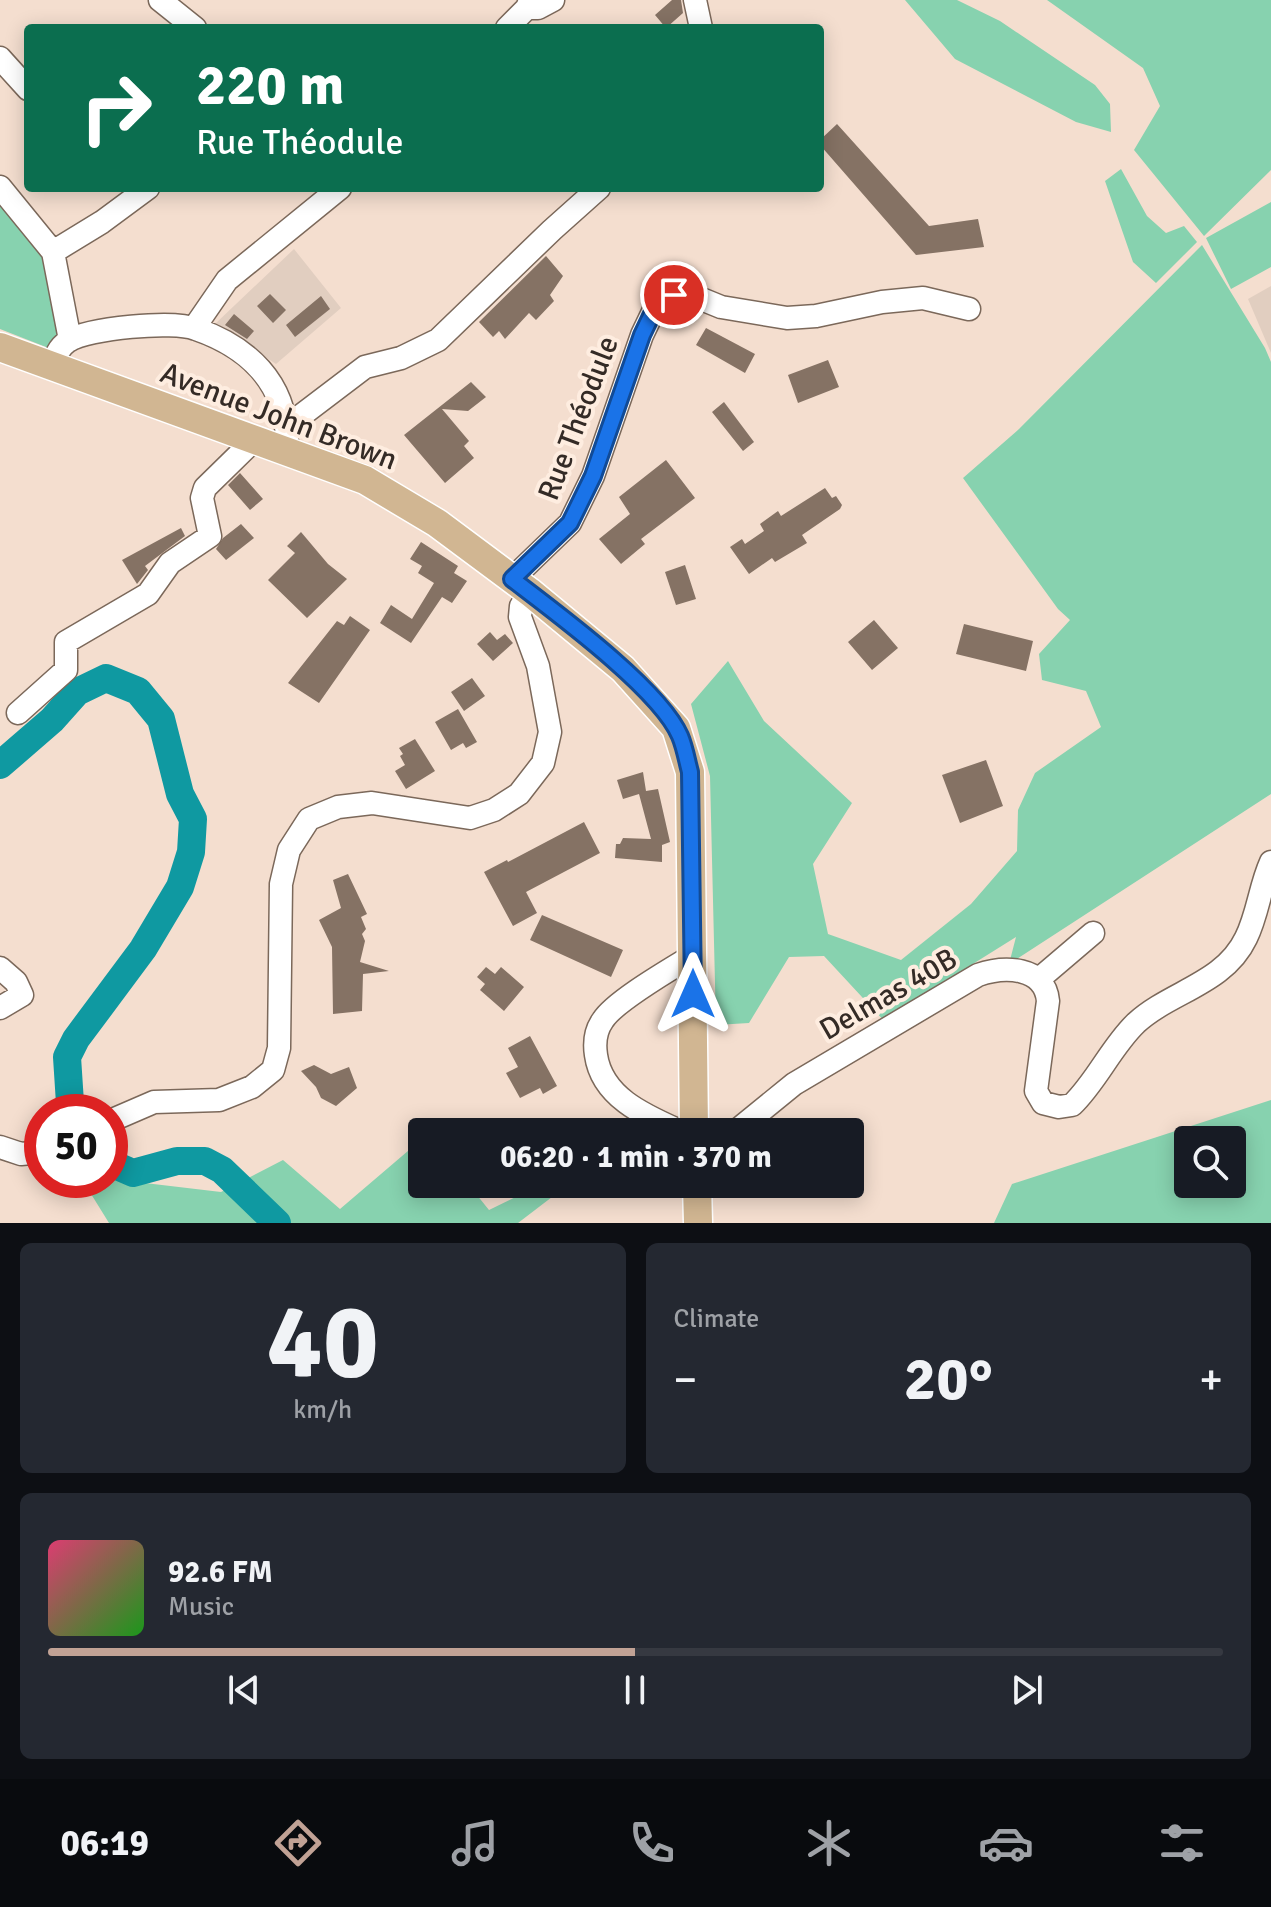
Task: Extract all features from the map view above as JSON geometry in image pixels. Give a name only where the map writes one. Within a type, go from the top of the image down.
[{"type":"main road","name":"Avenue John Brown","points":[[0,347],[254,440],[286,440],[365,480],[437,523],[522,586],[623,669],[662,710],[680,737],[690,772],[694,1118]]},
{"type":"main road","points":[[697,1198],[698,1223]]},
{"type":"street","points":[[160,0],[190,24]]},
{"type":"street","points":[[511,24],[529,4],[538,8],[553,0]]},
{"type":"street","points":[[695,0],[700,24]]},
{"type":"street","points":[[0,58],[24,85]]},
{"type":"street","points":[[0,187],[53,252],[70,340]]},
{"type":"street","points":[[286,440],[365,367],[401,358],[438,340],[595,192]]},
{"type":"street","points":[[194,328],[227,280],[326,193]]},
{"type":"street","points":[[53,252],[102,222],[122,195]]},
{"type":"street","name":"Rue Théodule","points":[[522,586],[570,523],[593,476],[642,335],[653,312],[674,295],[694,296],[721,307],[787,318],[923,298],[969,309]]},
{"type":"street","points":[[53,366],[57,351],[70,340],[93,332],[134,327],[194,328],[256,362],[283,406],[286,440]]},
{"type":"street","points":[[18,713],[66,670],[66,642],[148,594],[170,563],[210,536],[202,498],[205,488],[254,440]]},
{"type":"street","points":[[128,1113],[154,1102],[219,1100],[252,1087],[273,1070],[279,1048],[281,884],[289,850],[309,819],[338,807],[372,803],[470,818],[494,810],[519,794],[543,763],[550,732],[538,666],[520,617],[522,586]]},
{"type":"street","points":[[1093,933],[1039,979],[1047,989],[1048,1001],[1036,1091],[1043,1103],[1059,1107],[1072,1105],[1080,1098],[1122,1038],[1148,1013],[1213,977],[1235,955],[1246,938],[1271,862]]},
{"type":"street","points":[[651,1118],[611,1091],[598,1069],[594,1041],[603,1018],[643,987],[692,956]]},
{"type":"street","points":[[0,968],[16,982],[22,995],[0,1008]]},
{"type":"street","name":"Delmas 40B","points":[[752,1118],[794,1084],[978,975],[993,970],[1014,970],[1039,979]]},
{"type":"street","points":[[0,1147],[24,1154]]},
{"type":"shaded area","points":[[294,249],[341,308],[276,364],[215,324]]},
{"type":"shaded area","points":[[1271,286],[1271,353],[1248,299]]},
{"type":"green space","points":[[905,0],[957,0],[1000,21],[1095,85],[1110,104],[1111,132],[1076,122],[955,59]]},
{"type":"green space","points":[[1047,0],[1271,0],[1271,170],[1204,236],[1134,150],[1160,106],[1143,68]]},
{"type":"green space","points":[[1121,169],[1147,216],[1166,233],[1184,226],[1197,242],[1156,283],[1133,262],[1105,181]]},
{"type":"green space","points":[[0,189],[53,252],[71,328],[51,349],[0,329]]},
{"type":"green space","points":[[1271,202],[1271,267],[1231,289],[1206,238]]},
{"type":"green space","points":[[1202,245],[1271,362],[1271,794],[1009,964],[1016,937],[887,1024],[824,956],[789,957],[749,1023],[716,1025],[710,776],[691,704],[728,661],[764,721],[852,803],[813,864],[828,934],[901,960],[971,904],[1017,851],[1018,810],[1035,773],[1101,727],[1086,691],[1042,680],[1039,654],[1070,620],[1058,609],[963,478],[1019,429]]},
{"type":"green space","points":[[1271,1100],[1271,1223],[994,1223],[1012,1184],[1174,1131],[1174,1198],[1246,1198],[1246,1126],[1191,1126]]},
{"type":"green space","points":[[408,1151],[408,1198],[479,1198],[489,1210],[513,1198],[551,1198],[518,1223],[109,1223],[94,1198],[128,1198],[128,1181],[221,1192],[283,1160],[340,1209]]},
{"type":"building","points":[[672,0],[681,0],[683,13],[671,24],[663,24],[655,15]]},
{"type":"building","points":[[837,124],[929,226],[978,219],[984,247],[916,255],[824,150],[824,136]]},
{"type":"building","points":[[546,256],[563,276],[550,295],[554,301],[536,320],[529,313],[505,339],[499,331],[493,337],[479,322]]},
{"type":"building","points":[[270,294],[286,310],[273,323],[257,306]]},
{"type":"building","points":[[321,296],[330,309],[295,337],[286,325]]},
{"type":"building","points":[[234,314],[254,331],[247,339],[225,325]]},
{"type":"building","points":[[706,328],[755,354],[745,373],[696,345]]},
{"type":"building","points":[[828,360],[839,387],[798,403],[788,375]]},
{"type":"building","points":[[471,382],[486,397],[468,411],[442,409],[469,441],[464,446],[474,458],[445,483],[404,435]]},
{"type":"building","points":[[724,402],[754,442],[743,451],[712,412]]},
{"type":"building","points":[[666,460],[695,498],[641,539],[645,544],[621,564],[599,539],[630,514],[619,497]]},
{"type":"building","points":[[240,473],[263,499],[250,510],[228,485]]},
{"type":"building","points":[[825,488],[832,498],[836,496],[842,505],[840,509],[802,535],[807,543],[775,562],[772,558],[749,574],[730,547],[742,539],[745,544],[764,531],[760,524],[778,511],[781,516]]},
{"type":"building","points":[[241,524],[254,538],[226,560],[216,549],[223,538]]},
{"type":"building","points":[[181,528],[185,536],[145,566],[148,570],[137,584],[122,560]]},
{"type":"building","points":[[301,532],[328,564],[347,579],[307,618],[268,580],[295,553],[287,546]]},
{"type":"building","points":[[421,542],[458,566],[454,573],[467,581],[452,603],[442,597],[411,643],[380,623],[391,605],[412,619],[434,583],[418,573],[422,566],[410,559]]},
{"type":"building","points":[[685,565],[696,599],[676,605],[665,572]]},
{"type":"building","points":[[350,616],[370,630],[319,703],[288,683],[337,621],[344,625]]},
{"type":"building","points":[[874,620],[898,648],[872,670],[848,642]]},
{"type":"building","points":[[964,624],[1033,641],[1026,671],[956,654]]},
{"type":"building","points":[[490,632],[497,640],[505,634],[513,643],[493,661],[477,644]]},
{"type":"building","points":[[472,678],[485,696],[464,711],[451,692]]},
{"type":"building","points":[[458,709],[477,742],[466,748],[463,743],[451,750],[435,722]]},
{"type":"building","points":[[415,739],[435,771],[406,789],[395,771],[405,765],[399,748]]},
{"type":"building","points":[[986,760],[1003,806],[960,823],[942,775]]},
{"type":"building","points":[[643,772],[646,791],[658,789],[670,842],[662,845],[662,862],[615,858],[616,844],[620,844],[623,838],[651,839],[639,794],[623,799],[617,780]]},
{"type":"building","points":[[584,822],[600,853],[526,892],[537,913],[513,926],[484,872]]},
{"type":"building","points":[[348,874],[367,914],[361,917],[366,929],[362,934],[365,941],[360,962],[389,971],[363,974],[362,1011],[333,1014],[332,947],[319,920],[341,908],[333,880]]},
{"type":"building","points":[[542,915],[623,950],[611,977],[530,940]]},
{"type":"building","points":[[486,967],[495,974],[501,967],[524,987],[504,1011],[480,990],[485,984],[477,977]]},
{"type":"building","points":[[530,1036],[557,1086],[543,1094],[540,1088],[520,1098],[506,1073],[518,1067],[508,1048]]},
{"type":"building","points":[[314,1065],[331,1074],[349,1067],[357,1088],[336,1106],[321,1098],[316,1087],[301,1071]]},
{"type":"waterway","points":[[0,765],[52,720],[77,692],[106,678],[138,691],[161,719],[180,794],[193,819],[191,852],[180,887],[143,949],[76,1039],[67,1057],[69,1094]]},
{"type":"waterway","points":[[128,1171],[133,1173],[177,1161],[205,1161],[222,1170],[277,1223]]},
{"type":"route","points":[[674,295],[653,312],[642,335],[593,476],[570,523],[512,579],[623,669],[670,720],[680,737],[690,772],[693,994]]}]
